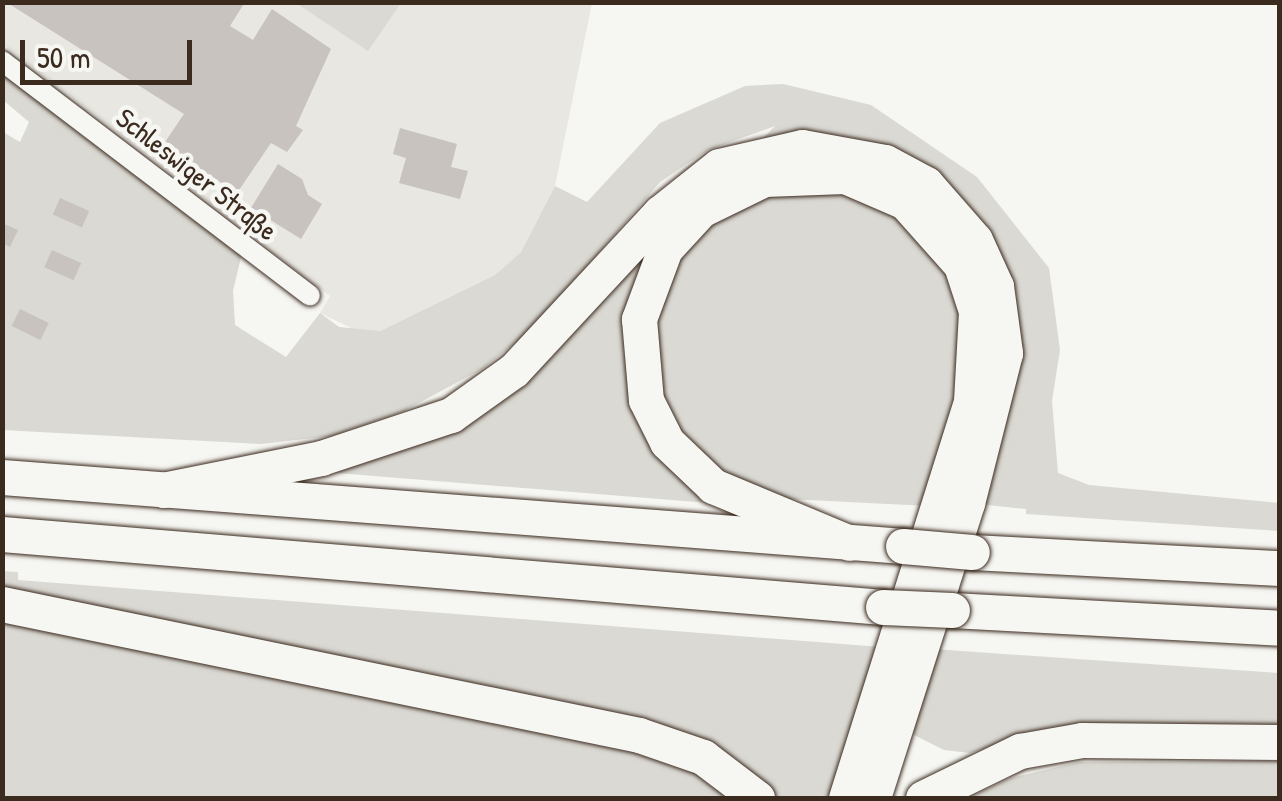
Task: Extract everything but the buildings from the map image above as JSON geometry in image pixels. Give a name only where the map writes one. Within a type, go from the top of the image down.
[{"type":"highway","points":[[164,490],[322,458],[451,415],[514,370],[697,180],[719,166],[782,149],[843,150],[885,162],[946,202],[980,250],[1001,308],[1002,383],[874,798]]},
{"type":"highway","points":[[846,798],[971,401],[976,311],[961,265],[905,202],[845,176],[764,179],[701,210],[665,248],[639,318],[646,400],[667,442],[713,486],[850,543]]},
{"type":"highway","points":[[2,478],[972,552],[1280,568]]},
{"type":"highway","points":[[2,534],[883,607],[1280,628]]},
{"type":"highway","points":[[2,604],[639,735],[703,758],[757,798]]},
{"type":"highway","points":[[923,798],[1020,751],[1082,740],[1280,742]]},
{"type":"street","name":"Schleswiger Straße","points":[[2,61],[310,296]]},
{"type":"shaded area","points":[[2,3],[592,3],[555,186],[521,252],[495,275],[380,331],[362,333],[320,313],[330,296],[3,44]]},
{"type":"shaded area","points":[[296,3],[401,3],[368,51]]},
{"type":"shaded area","points":[[2,69],[242,253],[233,291],[235,325],[286,357],[320,313],[339,327],[380,331],[495,275],[521,252],[555,186],[587,202],[660,123],[745,86],[783,84],[871,105],[977,177],[1049,268],[1060,350],[1052,401],[1058,473],[1089,485],[1279,503],[1279,531],[1026,514],[1026,509],[978,504],[998,257],[761,140],[775,126],[708,150],[660,182],[535,327],[482,369],[402,412],[332,436],[261,444],[3,430],[3,132],[20,142],[29,122],[3,100]]},
{"type":"shaded area","points":[[762,188],[856,189],[942,251],[969,338],[928,506],[769,498],[720,477],[667,421],[648,343],[689,235]]},
{"type":"shaded area","points":[[655,238],[629,340],[721,504],[325,472],[381,454]]},
{"type":"shaded area","points":[[2,571],[18,572],[18,580],[881,647],[835,798],[771,798],[745,769],[3,595]]},
{"type":"shaded area","points":[[2,614],[664,752],[747,798],[3,798]]},
{"type":"shaded area","points":[[933,649],[1279,673],[1279,728],[1015,739],[970,753],[944,750],[914,735],[908,722]]},
{"type":"shaded area","points":[[1279,761],[1279,798],[968,798],[1011,778],[1079,762]]}]
